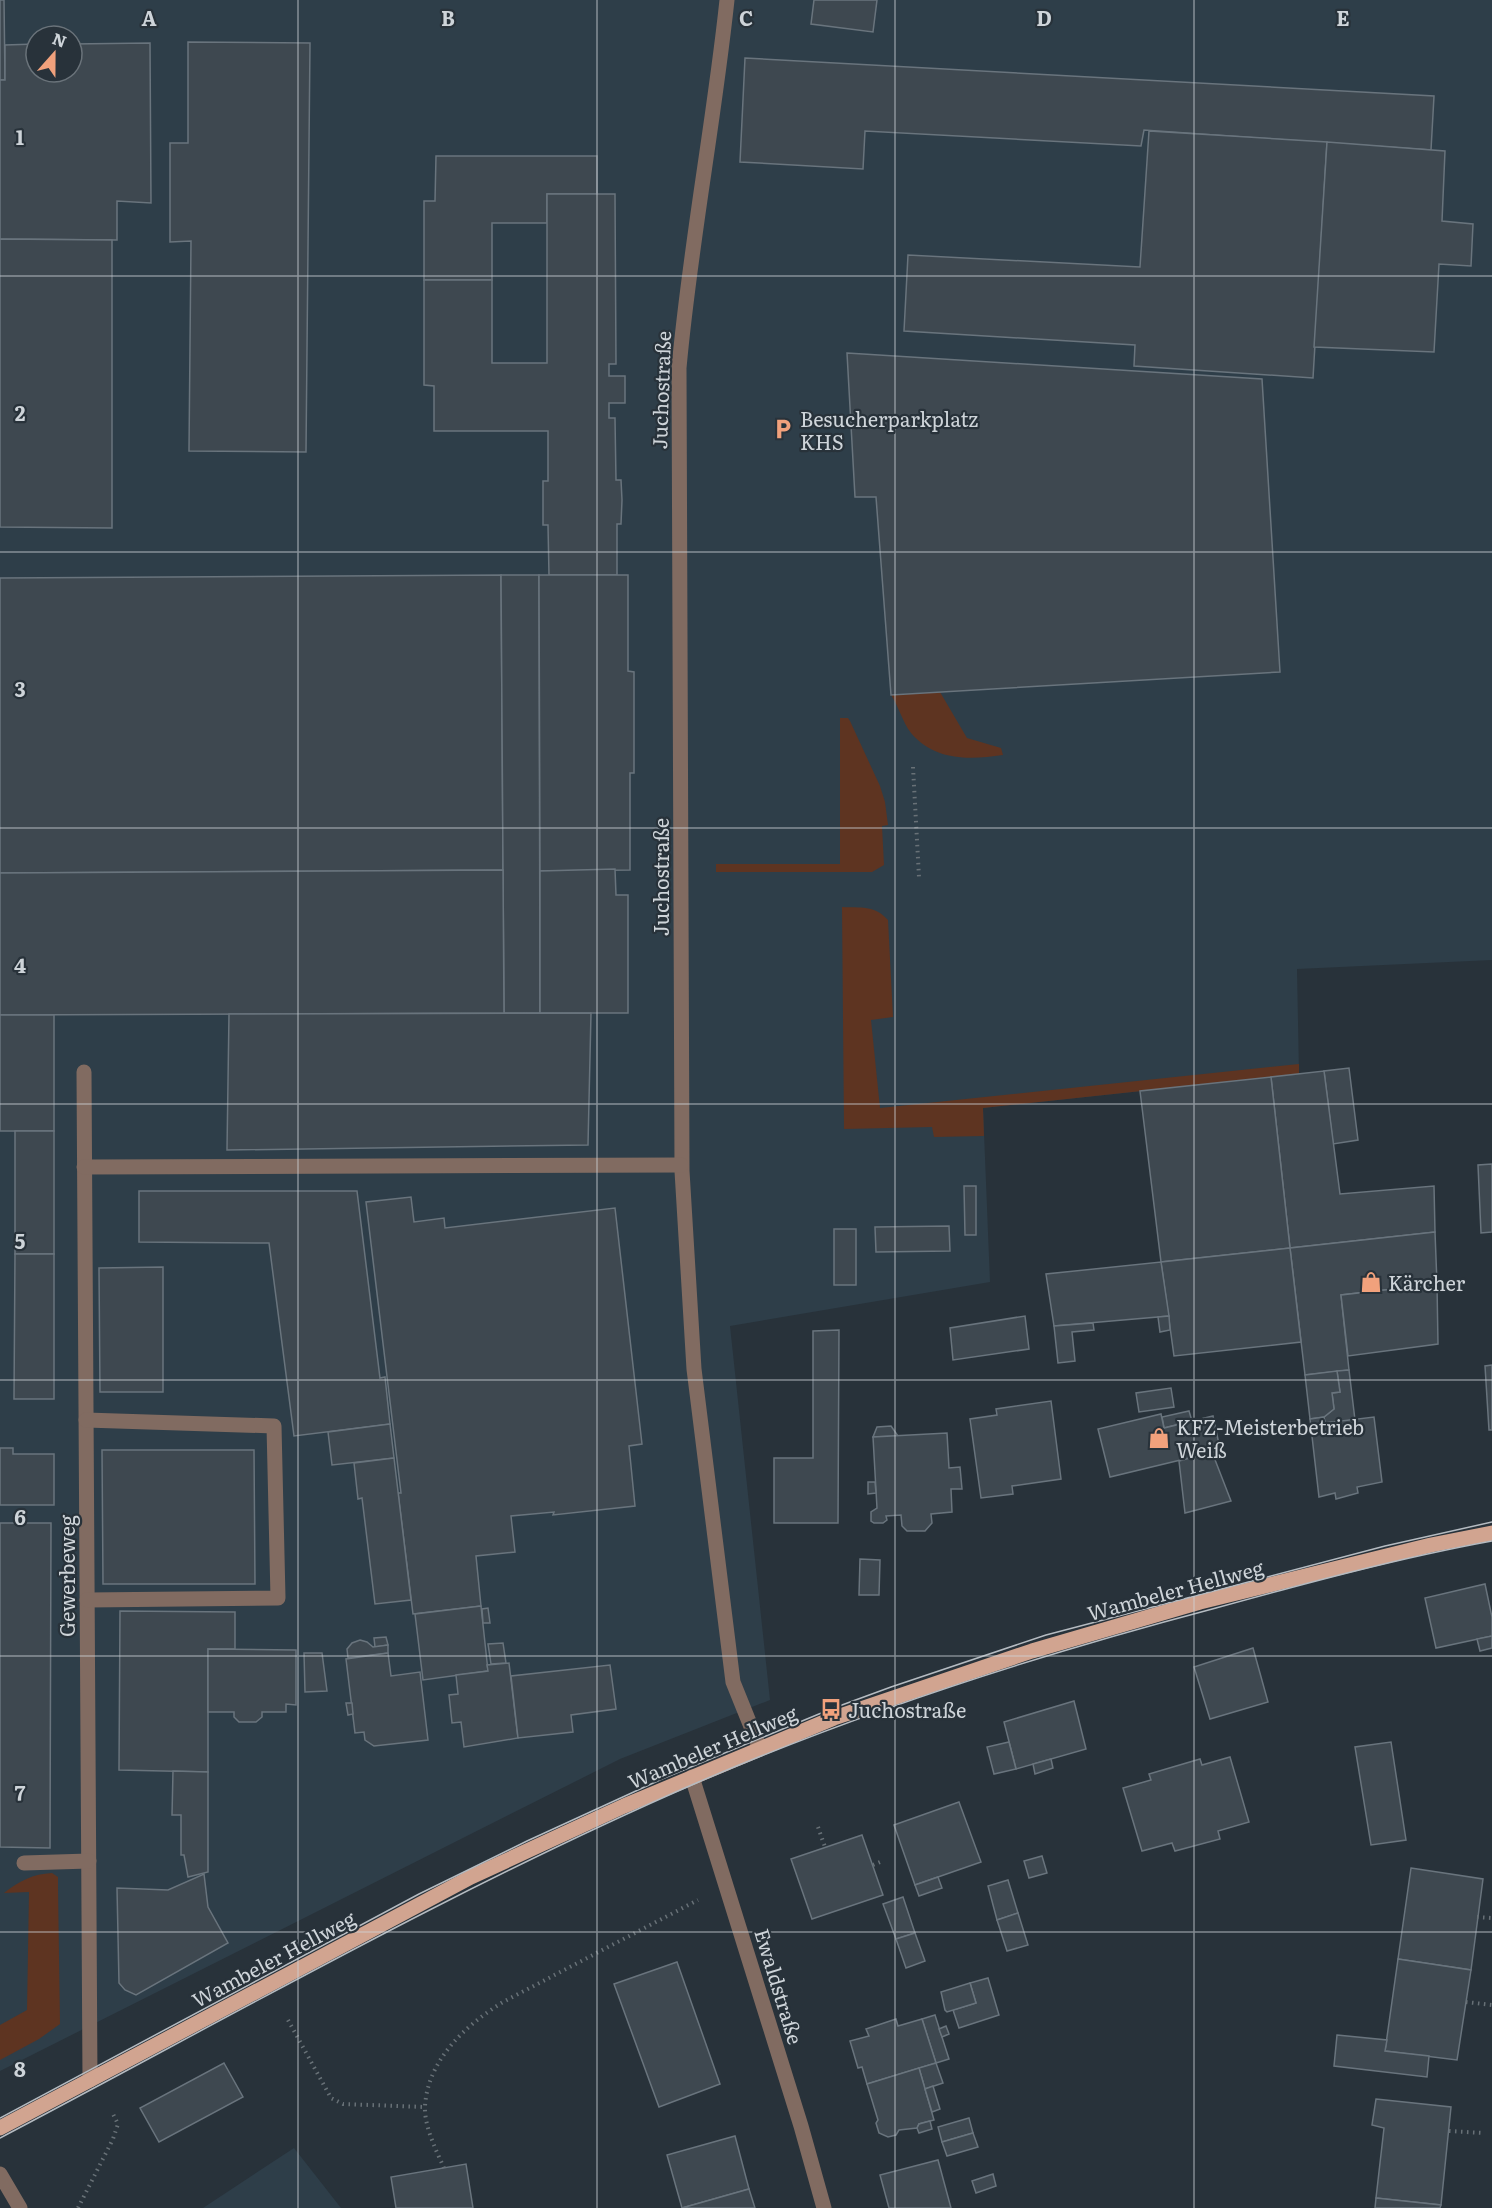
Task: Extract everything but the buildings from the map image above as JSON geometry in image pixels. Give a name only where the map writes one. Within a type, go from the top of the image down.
[{"type":"main road","name":"Wambeler Hellweg","points":[[0,2128],[471,1877],[624,1806],[834,1718],[1032,1651],[1200,1602],[1431,1545],[1492,1533]]},
{"type":"street","name":"Juchostraße","points":[[727,0],[718,81],[683,324],[680,368],[681,1165],[694,1369],[733,1682],[760,1749]]},
{"type":"street","name":"Gewerbeweg","points":[[84,1072],[90,2080]]},
{"type":"street","points":[[84,1167],[681,1165]]},
{"type":"street","points":[[86,1420],[274,1426],[278,1598],[87,1600]]},
{"type":"street","name":"Ewaldstraße","points":[[692,1777],[798,2115],[824,2208]]},
{"type":"street","points":[[24,1863],[89,1861]]},
{"type":"street","points":[[0,2174],[20,2208]]},
{"type":"path","points":[[913,767],[919,877]]},
{"type":"path","points":[[819,1827],[825,1847]]},
{"type":"path","points":[[873,1865],[880,1862]]},
{"type":"path","points":[[444,2168],[433,2143],[425,2107],[429,2085],[440,2060],[456,2038],[477,2018],[503,2001],[698,1899]]},
{"type":"path","points":[[1477,1917],[1492,1918]]},
{"type":"path","points":[[1466,2002],[1492,2005]]},
{"type":"path","points":[[288,2020],[331,2098],[343,2104],[425,2107]]},
{"type":"path","points":[[78,2208],[113,2139],[118,2124],[113,2114]]},
{"type":"path","points":[[1449,2131],[1482,2133]]},
{"type":"shaded area","points":[[0,0],[1492,0],[1492,960],[1297,969],[1299,1074],[983,1108],[990,1282],[730,1326],[770,1700],[620,1759],[0,2071]]},
{"type":"shaded area","points":[[940,692],[967,738],[1001,748],[1003,755],[965,758],[942,754],[920,742],[911,733],[891,695]]},
{"type":"shaded area","points":[[840,718],[848,718],[850,721],[885,802],[888,825],[882,826],[884,865],[872,872],[716,872],[716,864],[840,864]]},
{"type":"shaded area","points":[[842,907],[872,910],[888,920],[893,1017],[871,1020],[880,1108],[1299,1064],[1299,1074],[983,1108],[984,1136],[934,1137],[932,1127],[844,1129]]},
{"type":"shaded area","points":[[52,1873],[58,1877],[60,2024],[39,2039],[0,2060],[0,2025],[27,2010],[29,1892],[4,1893],[26,1879]]},
{"type":"shaded area","points":[[294,2148],[341,2208],[203,2208],[206,2206]]},
{"type":"tram line","points":[[0,2118],[419,1894],[662,1779],[831,1709],[1046,1635],[1385,1546],[1492,1522]]},
{"type":"tram line","points":[[0,2138],[258,2000],[517,1866],[605,1824],[758,1757],[952,1686],[1083,1645],[1284,1589],[1422,1555],[1492,1541]]},
{"type":"place","name":"Besucherparkplatz KHS","points":[[783,429]]},
{"type":"place","name":"Kärcher","points":[[1371,1282]]},
{"type":"place","name":"KFZ-Meisterbetrieb Weiß","points":[[1159,1438]]},
{"type":"place","name":"Juchostraße","points":[[831,1709]]}]
